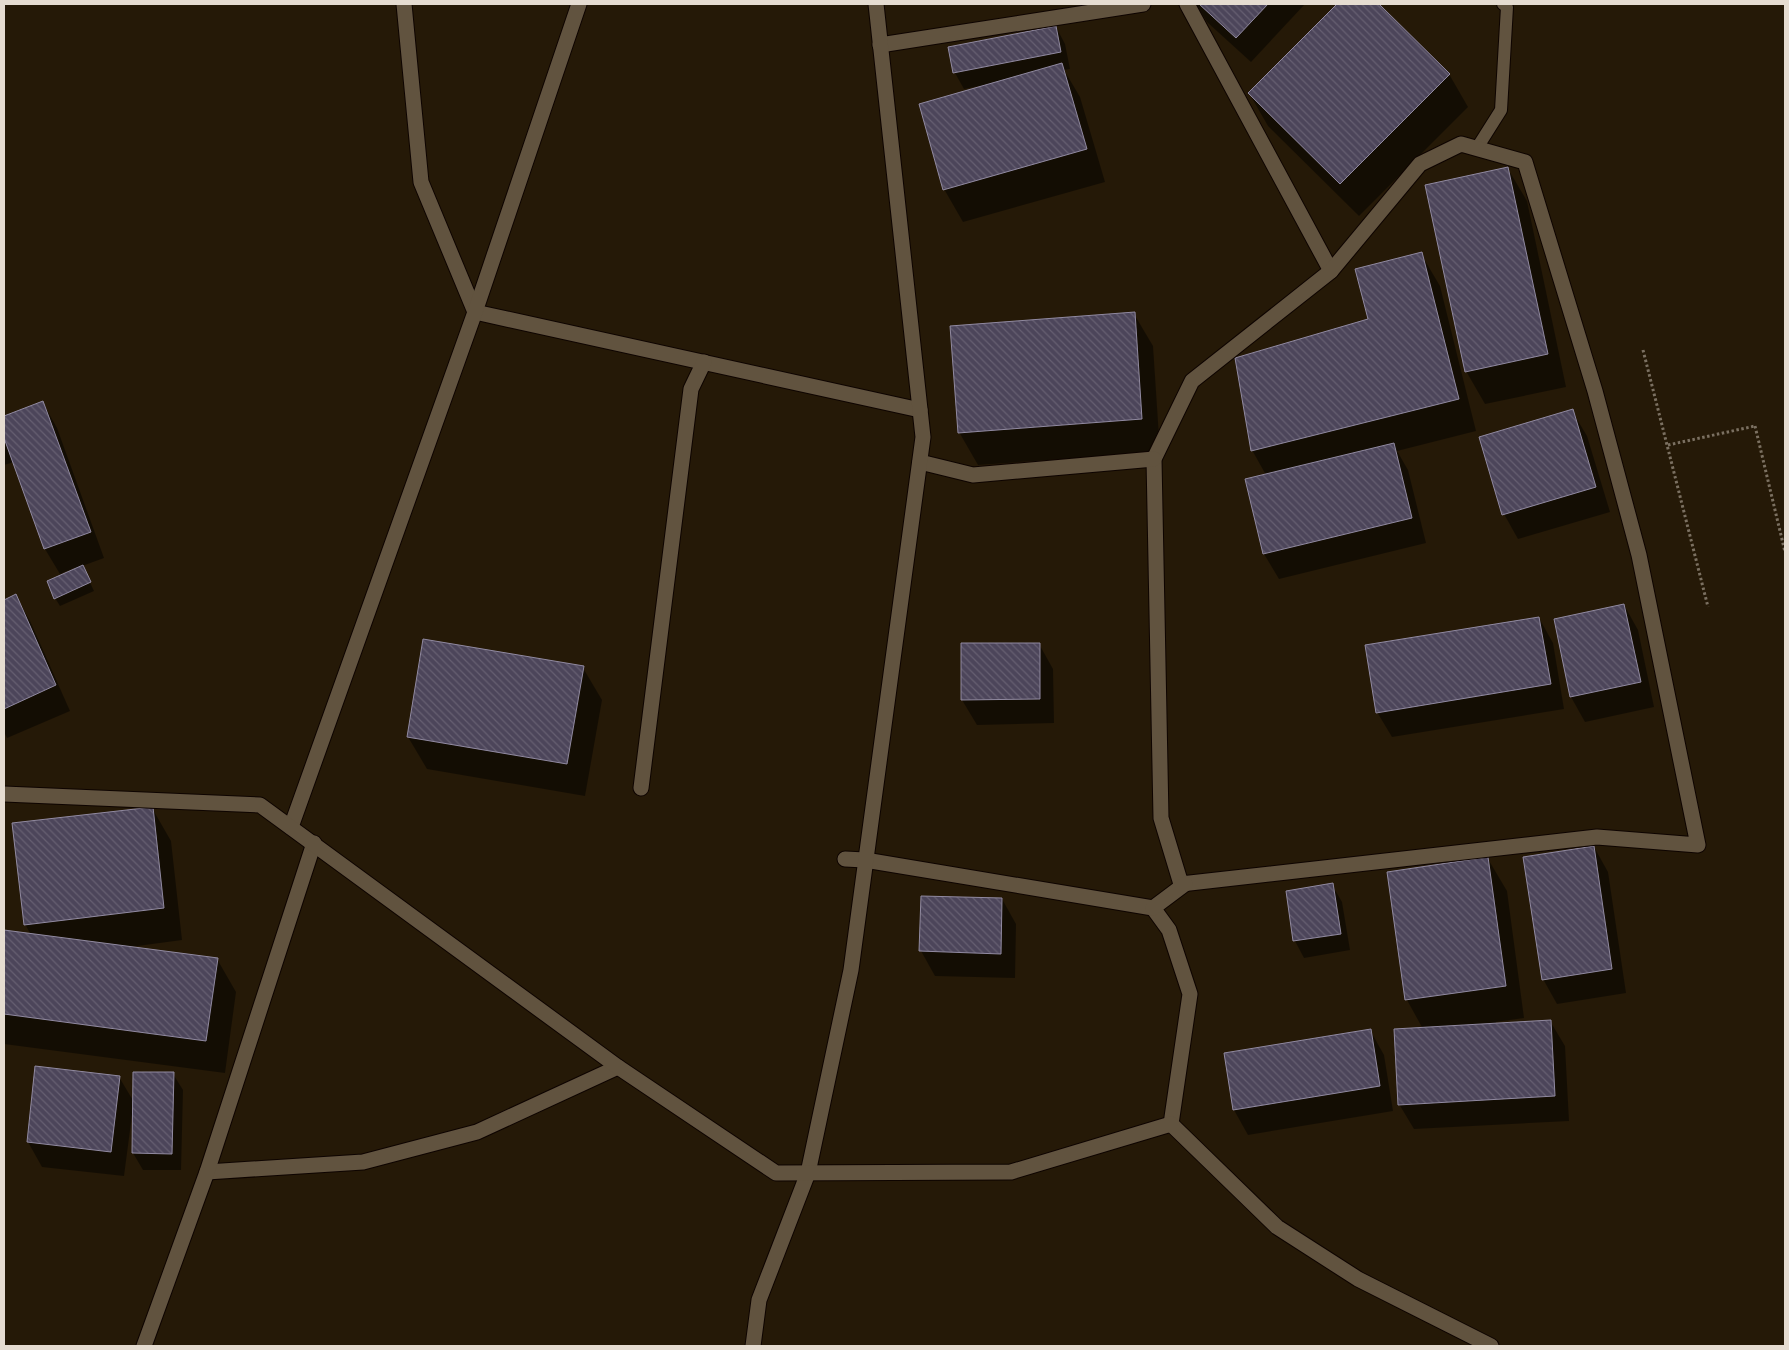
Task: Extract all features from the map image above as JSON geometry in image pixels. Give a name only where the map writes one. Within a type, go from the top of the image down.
[{"type":"street","points":[[404,4],[421,182],[474,312]]},
{"type":"street","points":[[291,827],[474,312],[579,4]]},
{"type":"street","points":[[753,1346],[759,1300],[808,1173],[851,970],[923,437],[876,4]]},
{"type":"street","points":[[880,44],[1144,4]]},
{"type":"street","points":[[1186,4],[1331,271]]},
{"type":"street","points":[[1153,908],[1185,884],[1597,837],[1698,845],[1639,555],[1594,391],[1525,162],[1461,144],[1420,164],[1331,271],[1192,381],[1154,458],[1161,818],[1182,884],[1185,884]]},
{"type":"street","points":[[474,312],[920,410]]},
{"type":"street","points":[[641,788],[691,389],[704,362]]},
{"type":"street","points":[[920,462],[973,474],[1154,458]]},
{"type":"street","points":[[4,794],[260,805],[618,1067],[776,1173],[1011,1172],[1171,1124]]},
{"type":"street","points":[[144,1346],[207,1172],[314,844]]},
{"type":"street","points":[[845,859],[865,860],[1153,908],[1169,930],[1190,994],[1171,1124]]},
{"type":"street","points":[[207,1172],[363,1162],[477,1132],[618,1067]]},
{"type":"street","points":[[1171,1124],[1277,1227],[1358,1279],[1492,1346]]},
{"type":"lane","points":[[1477,148],[1501,110],[1507,7],[1503,4]]},
{"type":"path","points":[[1643,350],[1708,607]]},
{"type":"path","points":[[1668,445],[1755,426],[1785,552]]},
{"type":"building","points":[[1199,4],[1268,4],[1236,38]]},
{"type":"building","points":[[1337,4],[1379,4],[1450,74],[1340,184],[1248,93]]},
{"type":"building","points":[[1056,26],[1061,52],[953,73],[948,47]]},
{"type":"building","points":[[1062,63],[1087,149],[943,190],[919,104]]},
{"type":"building","points":[[1508,167],[1548,354],[1465,372],[1425,185]]},
{"type":"building","points":[[1422,252],[1459,399],[1251,451],[1235,358],[1368,319],[1355,269]]},
{"type":"building","points":[[1135,312],[1142,419],[958,433],[950,326]]},
{"type":"building","points":[[43,401],[91,532],[44,549],[4,438],[4,416]]},
{"type":"building","points":[[1573,409],[1596,487],[1502,515],[1479,437]]},
{"type":"building","points":[[1394,443],[1412,518],[1263,554],[1245,479]]},
{"type":"building","points":[[83,565],[91,582],[54,599],[47,581]]},
{"type":"building","points":[[16,594],[56,685],[4,709],[4,600]]},
{"type":"building","points":[[1624,604],[1641,682],[1570,697],[1554,619]]},
{"type":"building","points":[[1539,617],[1551,684],[1376,713],[1365,645]]},
{"type":"building","points":[[423,639],[584,666],[567,764],[407,737]]},
{"type":"building","points":[[961,643],[1040,643],[1040,699],[961,700]]},
{"type":"building","points":[[153,807],[164,908],[24,925],[12,823]]},
{"type":"building","points":[[1594,846],[1612,969],[1542,980],[1523,857]]},
{"type":"building","points":[[1488,857],[1506,986],[1405,1000],[1387,872]]},
{"type":"building","points":[[1333,883],[1341,934],[1293,941],[1286,891]]},
{"type":"building","points":[[921,896],[1002,898],[1001,954],[919,951]]},
{"type":"building","points":[[4,930],[218,958],[206,1041],[4,1014]]},
{"type":"building","points":[[1551,1020],[1555,1096],[1398,1105],[1394,1029]]},
{"type":"building","points":[[1371,1029],[1380,1086],[1233,1110],[1224,1053]]},
{"type":"building","points":[[35,1066],[120,1076],[111,1152],[27,1142]]},
{"type":"building","points":[[133,1072],[174,1072],[172,1154],[132,1153]]}]
